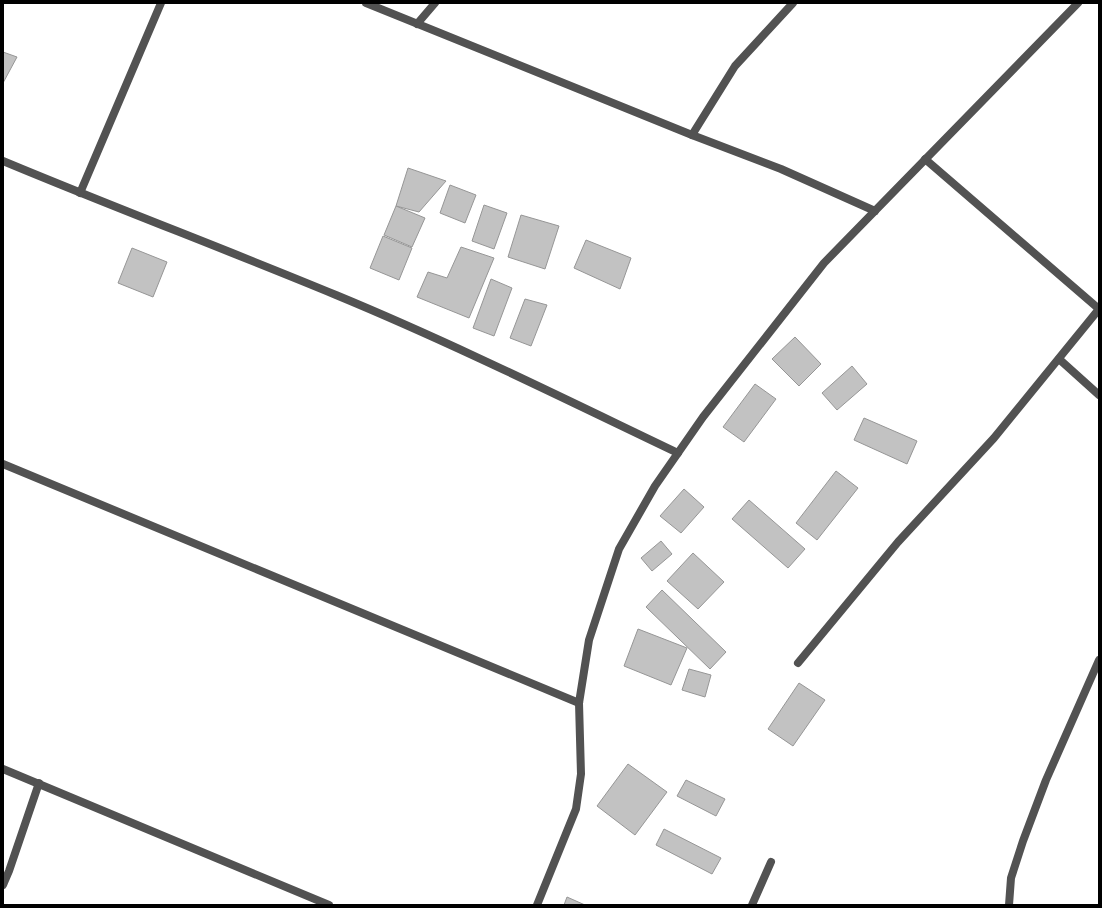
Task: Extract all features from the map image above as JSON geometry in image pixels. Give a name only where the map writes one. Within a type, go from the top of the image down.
[{"type":"street","points":[[80,193],[161,3]]},
{"type":"street","points":[[366,3],[692,135],[781,169],[875,211]]},
{"type":"street","points":[[417,24],[435,3]]},
{"type":"street","points":[[692,135],[735,66],[794,3]]},
{"type":"street","points":[[537,905],[576,809],[581,774],[579,703],[589,640],[619,549],[655,486],[703,417],[824,263],[1078,3]]},
{"type":"street","points":[[798,662],[898,542],[994,438],[1060,359],[1099,309],[925,159]]},
{"type":"street","points":[[3,161],[337,296],[492,364],[678,453]]},
{"type":"street","points":[[1060,359],[1099,395]]},
{"type":"street","points":[[3,464],[579,703]]},
{"type":"street","points":[[1009,905],[1011,878],[1023,841],[1046,780],[1099,660]]},
{"type":"street","points":[[3,768],[328,905]]},
{"type":"street","points":[[3,884],[39,783]]},
{"type":"street","points":[[752,905],[771,862]]},
{"type":"building","points":[[3,52],[17,57],[3,83]]},
{"type":"building","points":[[408,168],[446,181],[419,212],[396,206]]},
{"type":"building","points":[[450,185],[476,195],[465,223],[440,213]]},
{"type":"building","points":[[484,205],[507,213],[494,249],[472,241]]},
{"type":"building","points":[[396,206],[425,218],[412,247],[384,235]]},
{"type":"building","points":[[521,215],[559,226],[545,269],[508,257]]},
{"type":"building","points":[[383,236],[412,248],[399,280],[370,268]]},
{"type":"building","points":[[586,240],[631,258],[620,289],[574,268]]},
{"type":"building","points":[[461,247],[494,258],[469,318],[417,297],[428,272],[447,278]]},
{"type":"building","points":[[132,248],[167,262],[153,297],[118,283]]},
{"type":"building","points":[[491,279],[512,288],[494,336],[473,328]]},
{"type":"building","points":[[525,299],[547,305],[531,346],[510,338]]},
{"type":"building","points":[[795,337],[821,364],[799,386],[772,359]]},
{"type":"building","points":[[852,366],[867,384],[837,410],[822,393]]},
{"type":"building","points":[[755,384],[776,399],[744,442],[723,427]]},
{"type":"building","points":[[864,418],[917,441],[907,464],[854,440]]},
{"type":"building","points":[[836,471],[858,488],[817,540],[796,523]]},
{"type":"building","points":[[684,489],[704,507],[681,533],[660,516]]},
{"type":"building","points":[[749,500],[805,549],[788,568],[732,519]]},
{"type":"building","points":[[661,541],[672,554],[652,571],[641,558]]},
{"type":"building","points":[[693,553],[724,582],[698,609],[667,581]]},
{"type":"building","points":[[662,590],[726,652],[710,669],[646,607]]},
{"type":"building","points":[[638,629],[687,648],[671,685],[624,666]]},
{"type":"building","points":[[689,669],[711,675],[705,697],[682,690]]},
{"type":"building","points":[[799,683],[825,700],[793,746],[768,729]]},
{"type":"building","points":[[628,764],[667,792],[635,835],[597,806]]},
{"type":"building","points":[[686,780],[725,799],[716,816],[677,796]]},
{"type":"building","points":[[664,829],[721,858],[712,874],[656,845]]},
{"type":"building","points":[[567,897],[585,905],[564,905]]}]
